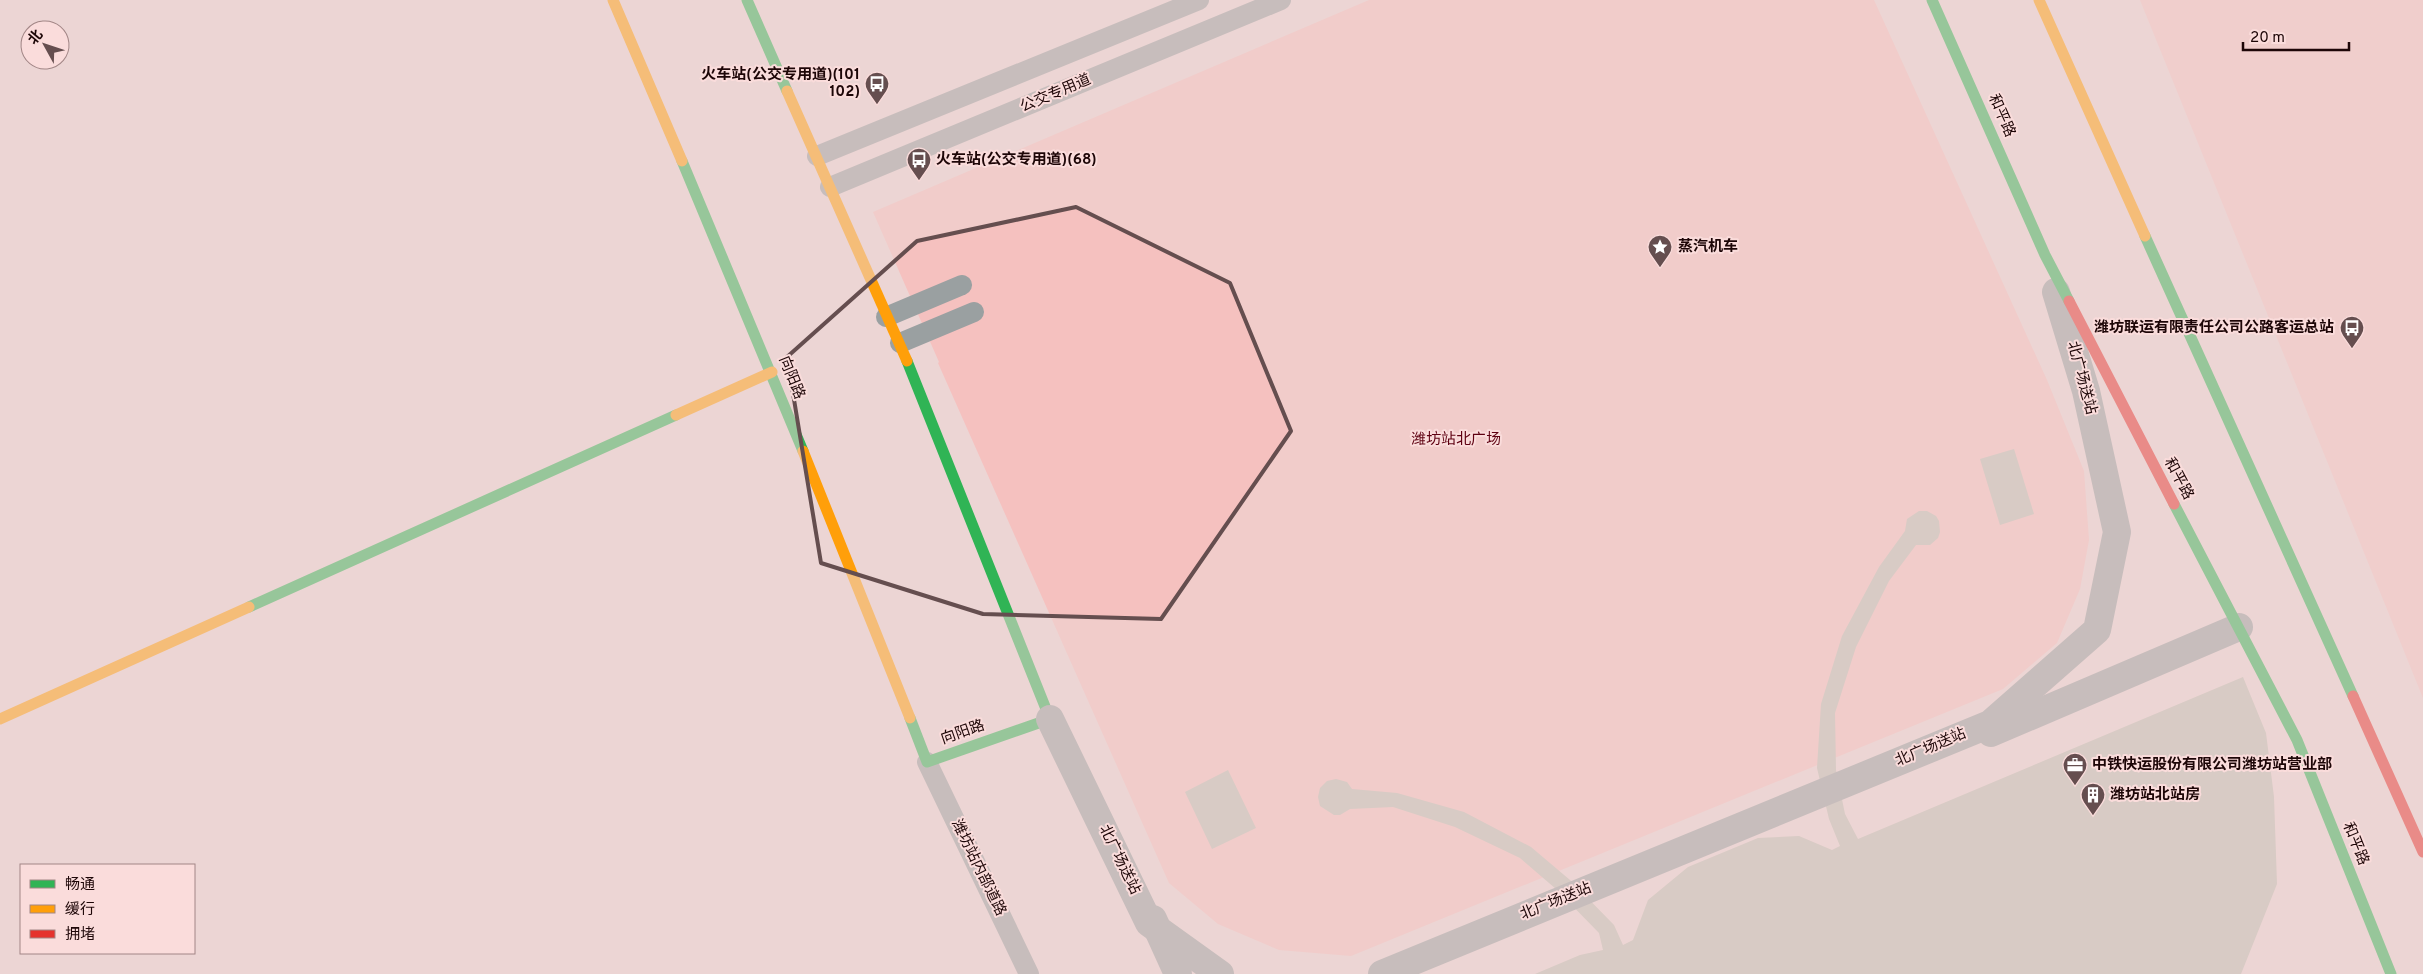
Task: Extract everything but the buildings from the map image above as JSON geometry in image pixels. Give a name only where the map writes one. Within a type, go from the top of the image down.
[{"type":"street","name":"向阳路","points":[[614,0],[772,372],[926,762],[1050,719]]},
{"type":"street","points":[[747,0],[886,317],[900,343],[1050,719],[1066,726],[1178,974]]},
{"type":"street","name":"和平路","points":[[1932,0],[2045,255],[2297,740],[2392,974]]},
{"type":"street","points":[[2039,0],[2423,852]]},
{"type":"street","name":"北广场送站","points":[[1382,974],[1990,724],[2097,630],[2117,532],[2086,390],[2045,255]]},
{"type":"street","points":[[0,719],[772,372]]},
{"type":"street","points":[[1426,974],[2239,627]]},
{"type":"street","name":"北广场送站","points":[[1050,719],[1149,923],[1220,974]]},
{"type":"lane","points":[[817,156],[1199,0]]},
{"type":"lane","name":"公交专用道","points":[[830,187],[1281,0]]},
{"type":"lane","points":[[886,317],[962,286]]},
{"type":"lane","points":[[900,343],[974,312]]},
{"type":"lane","name":"潍坊站内部道路","points":[[926,762],[1029,974]]},
{"type":"highlighted area","points":[[1076,207],[1230,283],[1291,431],[1161,619],[983,614],[821,563],[787,357],[917,241]]},
{"type":"shaded area","name":"潍坊联运有限责任公司公路客运总站","points":[[2140,0],[2423,0],[2423,698]]},
{"type":"green space","name":"潍坊站北广场","points":[[1369,0],[1874,0],[2047,380],[2084,471],[2089,540],[2080,589],[2057,643],[2003,689],[1351,956],[1279,950],[1218,924],[1169,883],[873,212]]},
{"type":"traffic: fast","points":[[747,0],[787,91]]},
{"type":"traffic: fast","points":[[1932,0],[2045,255],[2069,301]]},
{"type":"traffic: fast","points":[[682,161],[803,451]]},
{"type":"traffic: fast","points":[[2145,236],[2353,696]]},
{"type":"traffic: fast","points":[[907,361],[1050,719],[927,762],[910,718]]},
{"type":"traffic: fast","points":[[249,607],[676,415]]},
{"type":"traffic: fast","points":[[2174,504],[2297,740],[2391,974]]},
{"type":"traffic: slow","points":[[613,0],[682,161]]},
{"type":"traffic: slow","points":[[2039,0],[2145,236]]},
{"type":"traffic: slow","points":[[787,91],[907,361]]},
{"type":"traffic: slow","points":[[676,415],[772,372]]},
{"type":"traffic: slow","points":[[803,451],[910,718]]},
{"type":"traffic: slow","points":[[0,719],[249,607]]},
{"type":"traffic: jam","points":[[2069,301],[2174,504]]},
{"type":"traffic: jam","points":[[2353,696],[2423,852]]},
{"type":"place","name":"火车站(公交专用道)(101 102)","points":[[877,105]]},
{"type":"place","name":"火车站(公交专用道)(68)","points":[[919,181]]},
{"type":"place","name":"蒸汽机车","points":[[1660,268]]},
{"type":"place","name":"潍坊联运有限责任公司公路客运总站","points":[[2352,349]]},
{"type":"place","name":"中铁快运股份有限公司潍坊站营业部","points":[[2075,786]]},
{"type":"place","name":"潍坊站北站房","points":[[2093,816]]}]
